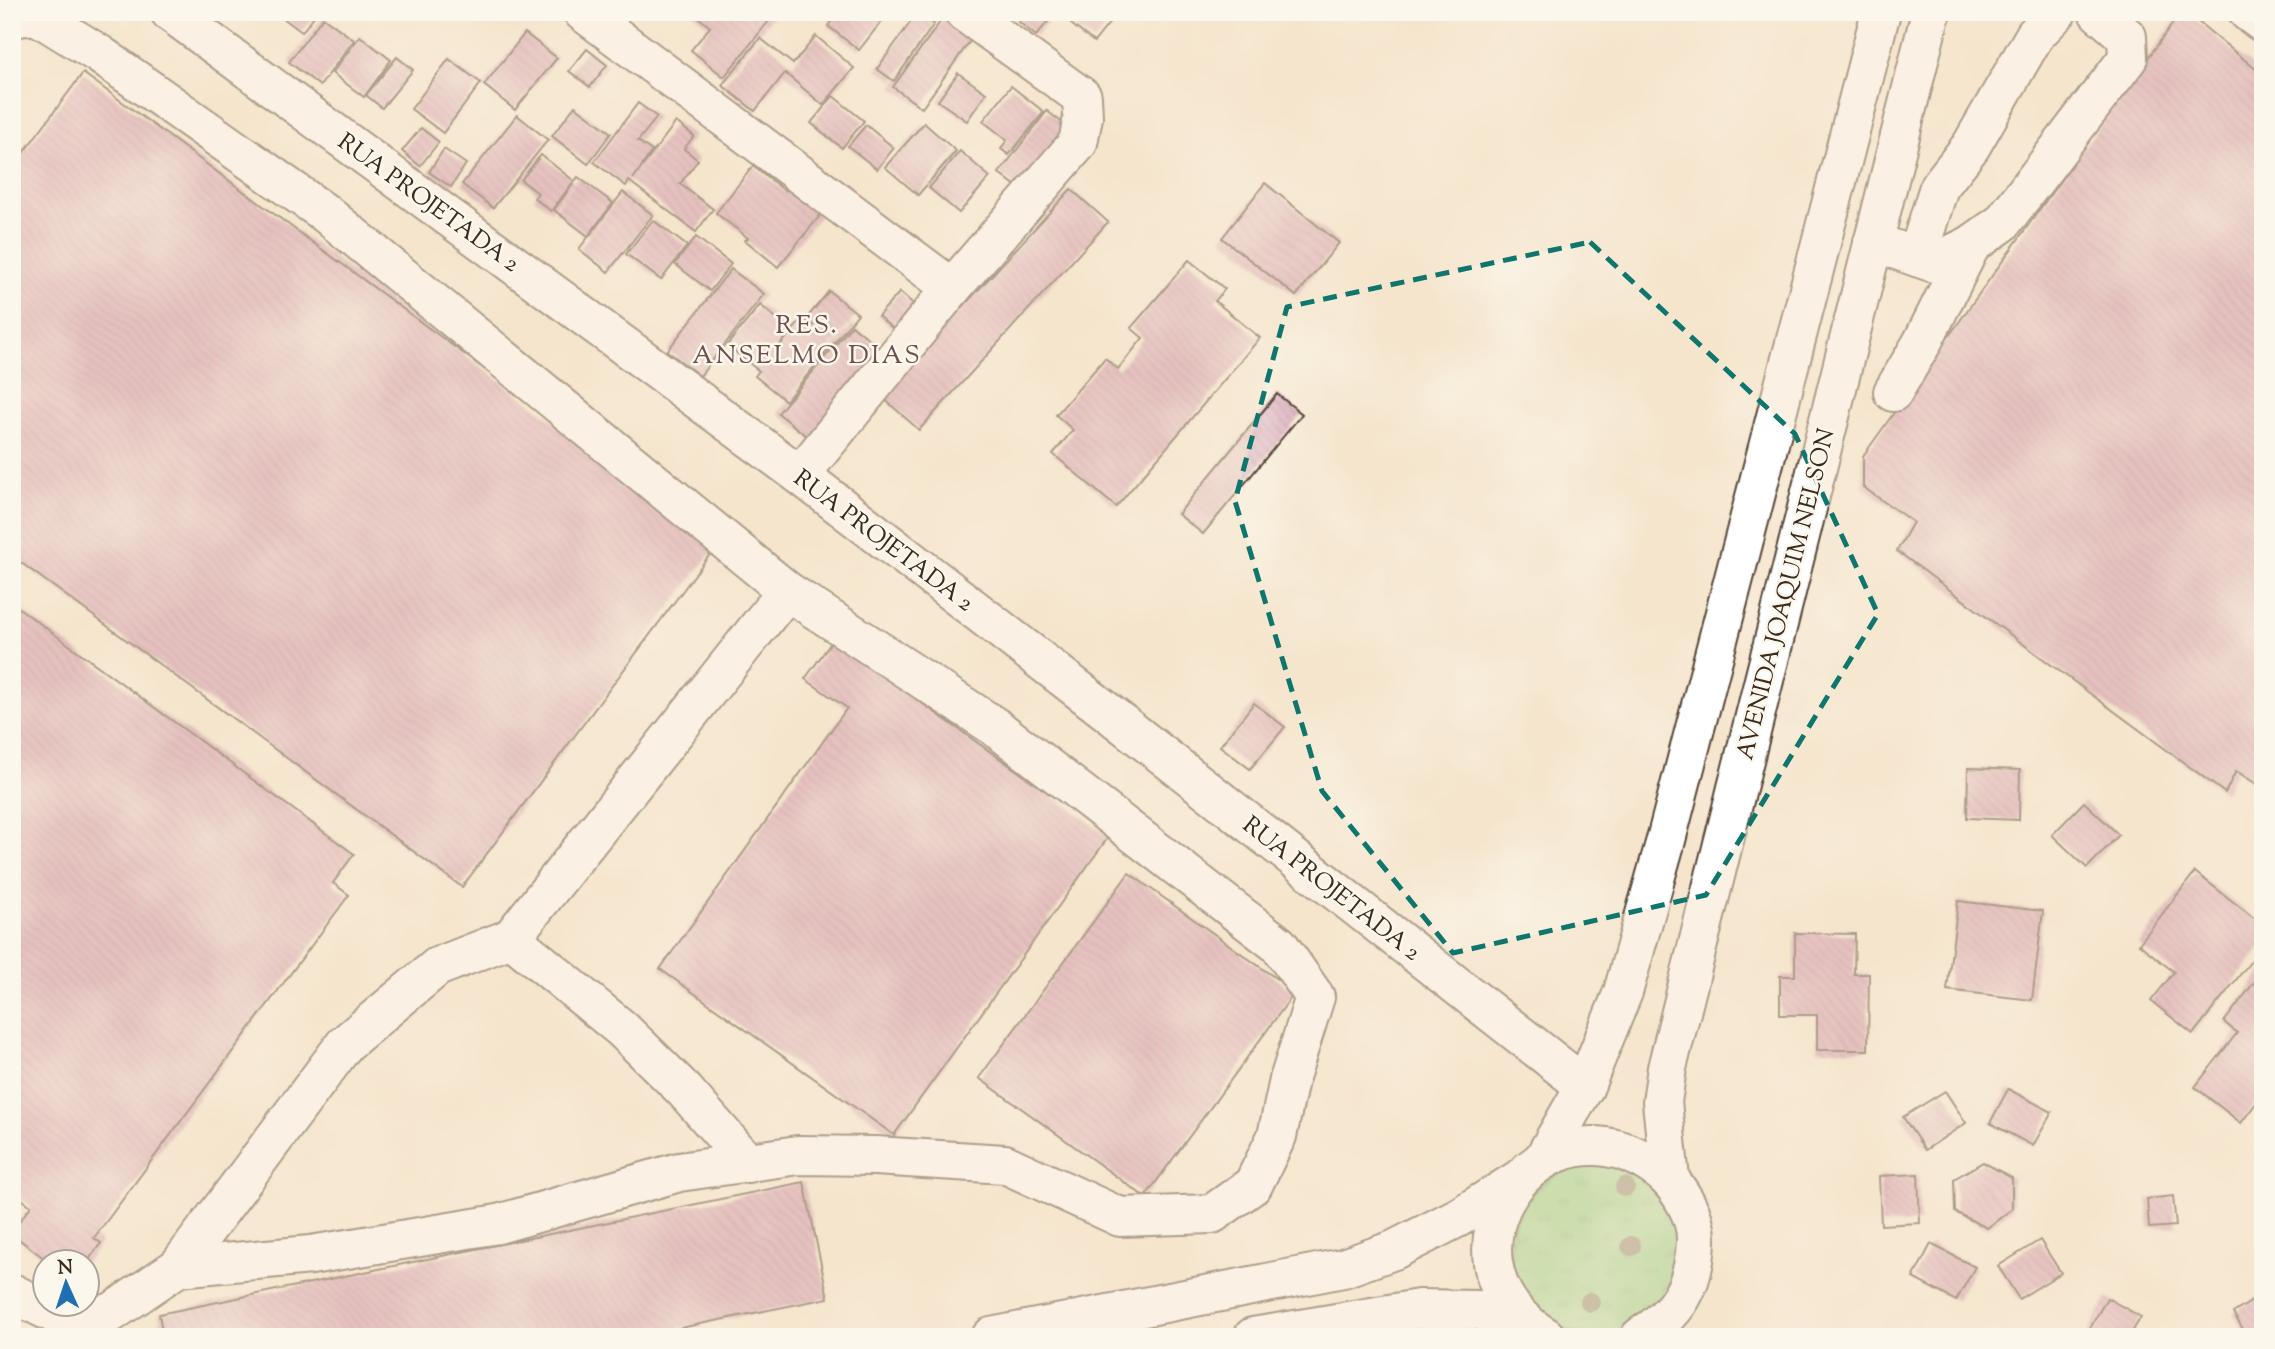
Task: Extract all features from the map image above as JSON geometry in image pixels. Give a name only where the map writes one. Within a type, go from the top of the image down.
[{"type":"main road","name":"RUA PROJETADA 2","points":[[170,12],[800,475],[1585,1086]]},
{"type":"main road","points":[[583,12],[952,288]]},
{"type":"main road","points":[[800,475],[952,288],[1078,143],[1083,117],[1082,97],[964,12]]},
{"type":"main road","points":[[1540,1333],[1510,1306],[1496,1275],[1492,1241],[1500,1208],[1531,1169],[1585,1086],[1623,992],[1666,840],[1881,12]]},
{"type":"main road","name":"AVENIDA JOAQUIM NELSON","points":[[1670,1179],[1662,1102],[1667,1068],[1931,12]]},
{"type":"main road","points":[[1917,257],[1939,187],[1971,146],[2035,35],[2057,12]]},
{"type":"main road","points":[[1873,242],[1934,263],[1971,245],[2002,223],[2128,58],[2127,37],[2098,12]]},
{"type":"main road","points":[[2248,12],[2263,23]]},
{"type":"main road","points":[[12,18],[36,15],[99,54],[325,214],[787,591],[994,726],[1279,945],[1315,997],[1289,1080],[1277,1136],[1253,1185],[1212,1214],[1120,1217],[1005,1164],[876,1156],[798,1155],[679,1172],[498,1223],[311,1255],[178,1267]]},
{"type":"main road","points":[[1893,392],[1923,343],[1971,245]]},
{"type":"main road","points":[[12,1293],[67,1320],[111,1312],[178,1267],[345,1044],[437,967],[511,938],[787,591]]},
{"type":"main road","points":[[511,938],[622,1029],[684,1090],[748,1163]]},
{"type":"main road","points":[[992,1337],[1343,1268],[1394,1250],[1460,1217],[1531,1169],[1577,1147],[1611,1147],[1643,1158],[1670,1179],[1687,1205],[1696,1237],[1694,1268],[1682,1298],[1654,1332]]},
{"type":"main road","points":[[1264,1336],[1419,1308],[1479,1310],[1540,1333]]},
{"type":"highlighted area","points":[[1590,242],[1795,434],[1878,614],[1706,895],[1453,953],[1322,791],[1235,501],[1287,307]]},
{"type":"green space","points":[[1595,1165],[1628,1171],[1655,1190],[1674,1217],[1680,1250],[1674,1283],[1655,1310],[1628,1329],[1595,1335],[1562,1329],[1535,1310],[1516,1283],[1510,1250],[1516,1217],[1535,1190],[1562,1171]]},
{"type":"building","points":[[275,12],[317,12],[302,32]]},
{"type":"building","points":[[692,12],[776,12],[724,77],[691,50],[710,27]]},
{"type":"building","points":[[838,12],[889,12],[859,50],[828,26]]},
{"type":"building","points":[[1026,12],[1056,12],[1036,36],[1019,22]]},
{"type":"building","points":[[1080,12],[1118,12],[1094,42],[1071,24]]},
{"type":"building","points":[[2181,12],[2186,12],[2263,75],[2263,784],[2261,787],[2236,771],[2225,793],[1897,551],[1913,522],[1863,487],[1863,456]]},
{"type":"building","points":[[917,13],[934,24],[894,81],[877,69]]},
{"type":"building","points":[[323,17],[354,40],[320,86],[289,62]]},
{"type":"building","points":[[943,18],[972,38],[922,108],[893,87]]},
{"type":"building","points":[[525,33],[557,58],[515,110],[484,85]]},
{"type":"building","points":[[360,36],[391,60],[364,97],[332,73]]},
{"type":"building","points":[[816,36],[854,68],[823,105],[785,73],[755,111],[722,85],[760,38],[793,64]]},
{"type":"building","points":[[587,49],[607,65],[590,87],[569,71]]},
{"type":"building","points":[[397,57],[413,70],[382,108],[366,95]]},
{"type":"building","points":[[449,59],[481,83],[443,133],[411,109]]},
{"type":"building","points":[[83,73],[719,542],[462,887],[12,556],[12,168]]},
{"type":"building","points":[[958,73],[986,93],[967,121],[938,101]]},
{"type":"building","points":[[1011,86],[1044,112],[1009,155],[1001,149],[1007,140],[983,121]]},
{"type":"building","points":[[833,96],[864,121],[842,148],[811,123]]},
{"type":"building","points":[[638,103],[657,117],[638,141],[652,151],[633,179],[676,122],[694,136],[684,149],[698,160],[680,184],[713,209],[696,232],[629,181],[626,186],[594,162]]},
{"type":"building","points":[[575,106],[611,133],[588,164],[552,136]]},
{"type":"building","points":[[1047,111],[1068,127],[1020,189],[999,173]]},
{"type":"building","points":[[517,115],[548,140],[493,208],[462,184]]},
{"type":"building","points":[[924,123],[956,151],[918,195],[885,167]]},
{"type":"building","points":[[866,125],[894,148],[877,169],[848,146]]},
{"type":"building","points":[[421,128],[439,142],[420,166],[402,151]]},
{"type":"building","points":[[444,149],[466,164],[451,187],[429,172]]},
{"type":"building","points":[[960,151],[990,177],[959,213],[929,188]]},
{"type":"building","points":[[541,155],[574,181],[551,211],[534,198],[538,193],[521,180]]},
{"type":"building","points":[[753,166],[785,191],[790,186],[823,212],[778,267],[745,240],[748,238],[716,213]]},
{"type":"building","points":[[578,177],[613,203],[588,236],[554,210]]},
{"type":"building","points":[[1265,183],[1339,243],[1296,296],[1222,238]]},
{"type":"building","points":[[1071,189],[1108,222],[919,430],[881,396]]},
{"type":"building","points":[[623,192],[653,215],[608,272],[579,249]]},
{"type":"building","points":[[653,220],[687,246],[661,280],[626,254]]},
{"type":"building","points":[[696,237],[731,264],[710,291],[675,264]]},
{"type":"building","points":[[1189,260],[1225,289],[1215,301],[1260,338],[1116,507],[1053,454],[1073,430],[1056,415],[1105,358],[1118,369],[1143,338],[1131,328]]},
{"type":"building","points":[[731,269],[764,294],[700,376],[667,351]]},
{"type":"building","points":[[829,291],[858,314],[786,401],[755,376],[759,371],[727,345],[760,305],[791,330],[777,349],[803,318],[814,326],[806,319]]},
{"type":"building","points":[[900,292],[919,309],[898,333],[878,316]]},
{"type":"building","points":[[852,325],[887,354],[814,442],[778,413]]},
{"type":"building","points":[[1277,394],[1302,414],[1203,534],[1178,514]]},
{"type":"building","points":[[12,603],[354,854],[333,883],[349,895],[94,1238],[101,1243],[97,1248],[32,1249],[12,1234],[31,1206],[12,1192]]},
{"type":"building","points":[[833,640],[1109,836],[894,1135],[660,969],[847,708],[805,679]]},
{"type":"building","points":[[1254,703],[1285,727],[1250,769],[1220,746]]},
{"type":"building","points":[[1968,768],[2020,770],[2019,820],[1967,818]]},
{"type":"building","points":[[2084,802],[2119,835],[2087,868],[2052,835]]},
{"type":"building","points":[[2195,872],[2263,925],[2263,946],[2193,1034],[2151,1001],[2174,972],[2139,944]]},
{"type":"building","points":[[1129,873],[1295,992],[1145,1197],[979,1078]]},
{"type":"building","points":[[1958,901],[2043,911],[2032,1000],[1947,990]]},
{"type":"building","points":[[1795,933],[1855,934],[1854,974],[1869,974],[1868,1050],[1817,1050],[1817,1015],[1780,1015],[1780,976],[1795,976]]},
{"type":"building","points":[[2263,971],[2263,1094],[2241,1123],[2195,1087],[2237,1033],[2224,1022]]},
{"type":"building","points":[[2008,1089],[2052,1112],[2033,1146],[1990,1123]]},
{"type":"building","points":[[1945,1091],[1966,1123],[1925,1150],[1903,1117]]},
{"type":"building","points":[[1983,1162],[2012,1178],[2012,1209],[1987,1228],[1955,1212],[1954,1179]]},
{"type":"building","points":[[1918,1174],[1920,1223],[1881,1225],[1879,1176]]},
{"type":"building","points":[[804,1182],[828,1298],[636,1337],[163,1337],[159,1314]]},
{"type":"building","points":[[2173,1196],[2176,1226],[2149,1228],[2147,1199]]},
{"type":"building","points":[[2040,1240],[2061,1273],[2019,1299],[1998,1266]]},
{"type":"building","points":[[1931,1244],[1975,1267],[1956,1301],[1913,1278]]},
{"type":"building","points":[[2263,1294],[2263,1337],[2248,1337],[2233,1313]]},
{"type":"building","points":[[2107,1298],[2141,1317],[2129,1337],[2085,1337]]},
{"type":"district","name":"RES. ANSELMO DIAS","points":[[807,339]]}]
